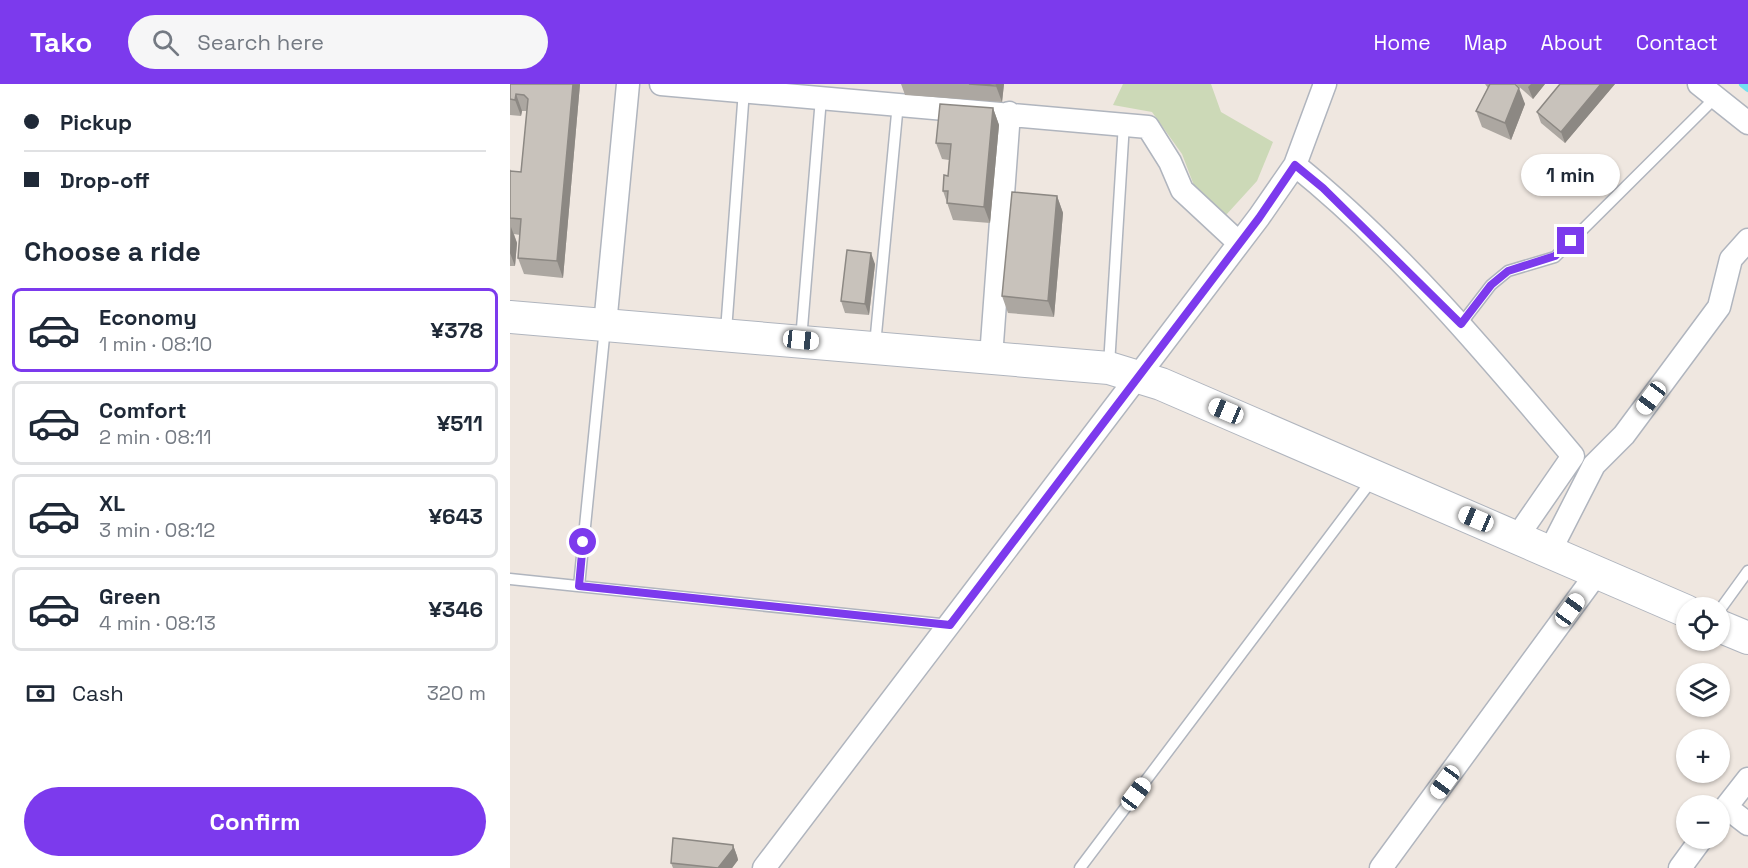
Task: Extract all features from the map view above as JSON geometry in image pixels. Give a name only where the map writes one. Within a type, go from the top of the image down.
[{"type":"street","points":[[605,325],[628,84]]},
{"type":"street","points":[[661,84],[744,89],[821,98],[1125,123],[1148,127],[1170,162],[1182,190],[1239,243]]},
{"type":"street","points":[[764,868],[1140,376],[1295,165],[1325,84]]},
{"type":"street","points":[[1707,91],[1748,123]]},
{"type":"street","points":[[991,357],[1009,113]]},
{"type":"street","points":[[1295,165],[1323,188],[1461,324],[1573,456],[1517,537]]},
{"type":"street","points":[[1550,551],[1594,465],[1624,435],[1719,308],[1731,259],[1748,240]]},
{"type":"street","points":[[510,317],[1109,368],[1140,376],[1676,607]]},
{"type":"street","points":[[1381,868],[1597,573]]},
{"type":"street","points":[[1730,631],[1748,638]]},
{"type":"street","points":[[1730,803],[1748,779]]},
{"type":"street","points":[[1730,815],[1748,824]]},
{"type":"street","points":[[1680,868],[1694,849]]},
{"type":"lane","points":[[725,335],[744,89]]},
{"type":"lane","points":[[1461,324],[1491,285],[1508,271],[1555,256],[1707,91]]},
{"type":"lane","points":[[801,340],[821,98]]},
{"type":"lane","points":[[875,348],[898,103]]},
{"type":"lane","points":[[1109,368],[1125,123]]},
{"type":"lane","points":[[579,586],[605,325]]},
{"type":"lane","points":[[1080,868],[1375,476]]},
{"type":"lane","points":[[1729,597],[1748,571]]},
{"type":"lane","points":[[510,579],[950,625]]},
{"type":"green space","points":[[1123,84],[1211,84],[1221,112],[1273,142],[1257,181],[1226,215],[1195,188],[1182,154],[1152,112],[1113,105]]},
{"type":"building","points":[[510,84],[573,84],[557,261],[518,258],[521,219],[510,218],[510,171],[521,172],[528,99],[524,95],[516,94],[515,100],[510,99]]},
{"type":"building","points":[[969,84],[997,84],[996,86]]},
{"type":"building","points":[[1490,84],[1515,84],[1519,88],[1505,123],[1476,111]]},
{"type":"building","points":[[1560,84],[1601,84],[1561,132],[1537,112]]},
{"type":"building","points":[[940,104],[993,108],[984,207],[947,203],[948,191],[943,191],[944,175],[948,176],[951,144],[936,143]]},
{"type":"building","points":[[1012,192],[1057,196],[1048,301],[1002,296]]},
{"type":"building","points":[[847,250],[871,253],[865,304],[841,301]]},
{"type":"building","points":[[673,838],[733,845],[733,849],[718,868],[671,863]]},
{"type":"waterway","points":[[1743,84],[1748,88]]},
{"type":"route","points":[[583,542],[579,586],[950,625],[1259,218],[1295,165],[1323,188],[1461,324],[1491,285],[1508,271],[1555,256],[1571,241]]}]
